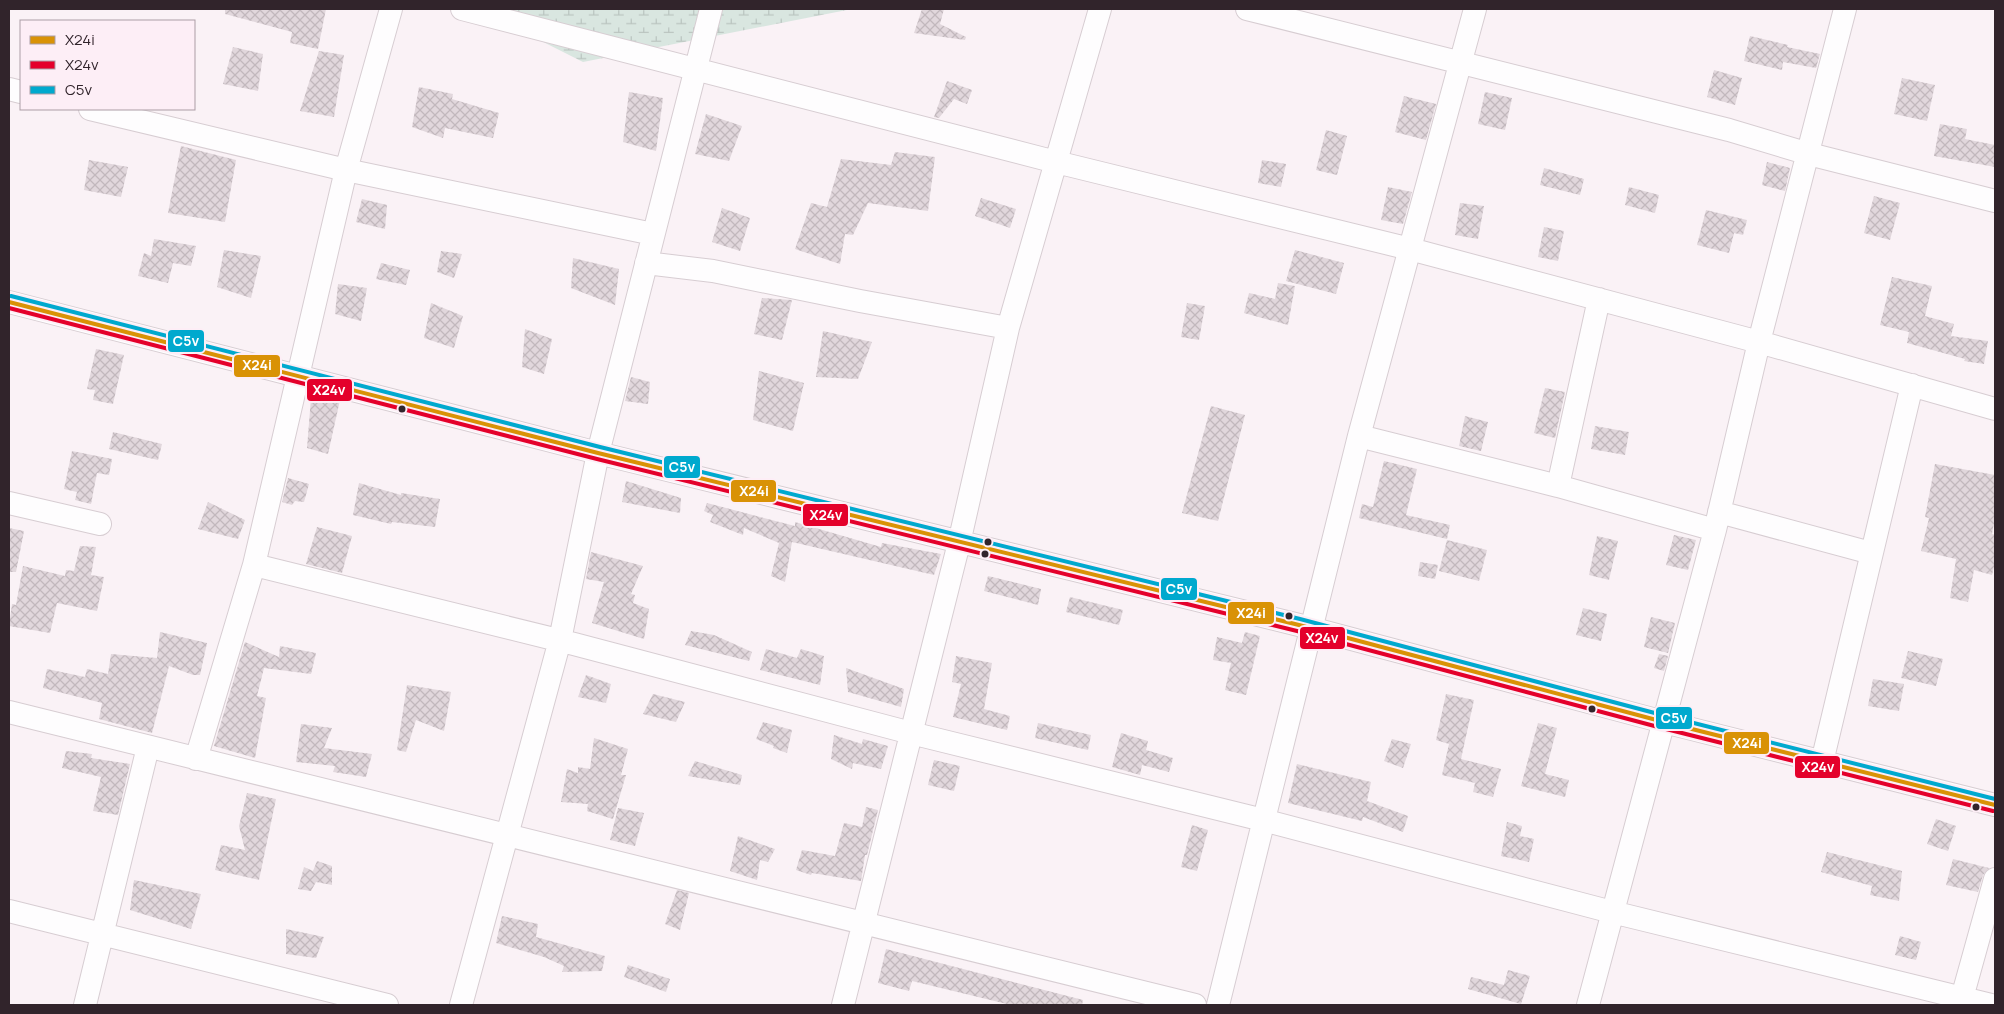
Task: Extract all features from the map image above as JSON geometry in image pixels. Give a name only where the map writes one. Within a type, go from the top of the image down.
[{"type":"street","points":[[196,759],[254,565],[346,170],[391,9]]},
{"type":"street","points":[[462,9],[1056,162],[1410,249],[1759,342],[1995,409]]},
{"type":"street","points":[[461,1005],[560,640],[598,453],[710,9]]},
{"type":"street","points":[[843,1005],[959,543],[1008,328],[1100,9]]},
{"type":"street","points":[[1247,9],[1729,130],[1809,154],[1995,200]]},
{"type":"street","points":[[1218,1005],[1262,820],[1359,436],[1462,63],[1475,9]]},
{"type":"street","points":[[1588,1005],[1717,520],[1759,342],[1845,9]]},
{"type":"street","points":[[94,110],[346,170],[653,234]]},
{"type":"street","points":[[646,264],[713,271],[860,301],[1008,328]]},
{"type":"street","points":[[1558,486],[1599,299]]},
{"type":"street","points":[[9,302],[598,453],[1311,629],[1664,722],[1995,805]]},
{"type":"street","points":[[1822,762],[1912,385]]},
{"type":"street","points":[[1359,436],[1558,486],[1871,553]]},
{"type":"street","points":[[9,503],[100,524]]},
{"type":"street","points":[[254,565],[560,640],[911,733],[1262,820],[1961,1002],[1991,1005]]},
{"type":"street","points":[[9,712],[1195,1005]]},
{"type":"street","points":[[85,1005],[148,747]]},
{"type":"street","points":[[1961,1002],[1995,879]]},
{"type":"street","points":[[9,910],[386,1005]]},
{"type":"green space","points":[[478,9],[852,9],[583,62]]},
{"type":"building","points":[[225,9],[326,9],[318,49],[290,43],[292,32],[225,14]]},
{"type":"building","points":[[922,9],[944,9],[940,24],[966,37],[965,40],[914,33]]},
{"type":"building","points":[[1750,36],[1820,54],[1816,68],[1783,62],[1782,70],[1744,61]]},
{"type":"building","points":[[233,47],[263,54],[258,91],[223,84]]},
{"type":"building","points":[[319,51],[344,55],[334,117],[300,111]]},
{"type":"building","points":[[1714,70],[1742,78],[1735,105],[1707,97]]},
{"type":"building","points":[[1902,78],[1935,85],[1927,121],[1894,114]]},
{"type":"building","points":[[947,81],[972,90],[967,104],[954,99],[939,118],[934,117]]},
{"type":"building","points":[[419,87],[453,94],[452,99],[499,113],[493,138],[445,128],[443,138],[412,127]]},
{"type":"building","points":[[629,92],[663,98],[656,151],[623,142]]},
{"type":"building","points":[[1485,92],[1512,98],[1505,130],[1478,124]]},
{"type":"building","points":[[1404,96],[1436,104],[1426,140],[1395,132]]},
{"type":"building","points":[[706,114],[742,126],[729,161],[695,154]]},
{"type":"building","points":[[1940,124],[1967,129],[1965,139],[1995,145],[1995,167],[1934,156]]},
{"type":"building","points":[[1326,130],[1347,136],[1337,175],[1316,170]]},
{"type":"building","points":[[181,146],[236,160],[225,222],[168,213]]},
{"type":"building","points":[[895,152],[935,157],[928,211],[868,203],[853,235],[845,234],[840,264],[795,249],[811,203],[827,207],[841,159],[891,165]]},
{"type":"building","points":[[89,160],[128,167],[121,197],[84,190]]},
{"type":"building","points":[[1262,160],[1286,164],[1281,187],[1258,183]]},
{"type":"building","points":[[1767,162],[1790,168],[1785,191],[1762,185]]},
{"type":"building","points":[[1544,168],[1584,179],[1580,195],[1540,185]]},
{"type":"building","points":[[1388,187],[1412,192],[1403,224],[1381,220]]},
{"type":"building","points":[[1629,187],[1659,195],[1655,213],[1625,205]]},
{"type":"building","points":[[1874,196],[1900,203],[1890,240],[1864,233]]},
{"type":"building","points":[[981,198],[1016,209],[1010,228],[975,216]]},
{"type":"building","points":[[362,199],[387,205],[385,229],[356,222]]},
{"type":"building","points":[[1460,203],[1484,206],[1478,239],[1455,235]]},
{"type":"building","points":[[722,208],[750,218],[740,251],[712,242]]},
{"type":"building","points":[[1706,210],[1747,220],[1743,235],[1734,233],[1729,253],[1697,245]]},
{"type":"building","points":[[1544,227],[1564,231],[1558,261],[1538,257]]},
{"type":"building","points":[[154,239],[196,246],[191,266],[173,263],[168,283],[138,276],[144,253],[151,256]]},
{"type":"building","points":[[224,250],[261,256],[251,298],[217,287]]},
{"type":"building","points":[[1295,250],[1344,263],[1336,294],[1286,281]]},
{"type":"building","points":[[441,251],[462,254],[454,278],[437,272]]},
{"type":"building","points":[[573,258],[619,269],[615,305],[571,288]]},
{"type":"building","points":[[381,263],[410,270],[406,285],[376,279]]},
{"type":"building","points":[[1892,277],[1932,286],[1925,316],[1954,324],[1951,336],[1988,341],[1984,364],[1964,361],[1965,359],[1907,343],[1909,332],[1880,325]]},
{"type":"building","points":[[1278,283],[1295,286],[1288,325],[1244,313],[1249,293],[1275,299]]},
{"type":"building","points":[[338,284],[367,288],[361,321],[335,314]]},
{"type":"building","points":[[762,298],[792,300],[782,340],[754,334]]},
{"type":"building","points":[[431,303],[463,316],[454,348],[424,338]]},
{"type":"building","points":[[1187,303],[1205,306],[1199,340],[1181,337]]},
{"type":"building","points":[[525,329],[552,339],[544,374],[522,367]]},
{"type":"building","points":[[823,331],[872,342],[858,379],[816,377]]},
{"type":"building","points":[[96,349],[124,355],[113,404],[93,400],[95,390],[87,389]]},
{"type":"building","points":[[759,371],[804,383],[793,431],[753,420]]},
{"type":"building","points":[[631,377],[650,382],[648,404],[625,401]]},
{"type":"building","points":[[1545,388],[1565,392],[1555,438],[1534,433]]},
{"type":"building","points":[[311,398],[340,400],[328,454],[307,448]]},
{"type":"building","points":[[1211,406],[1245,415],[1218,521],[1182,513]]},
{"type":"building","points":[[1465,416],[1488,422],[1481,451],[1459,446]]},
{"type":"building","points":[[1595,426],[1629,432],[1625,455],[1591,449]]},
{"type":"building","points":[[113,432],[162,444],[158,460],[109,449]]},
{"type":"building","points":[[72,451],[112,459],[109,475],[97,473],[91,504],[75,500],[77,492],[64,489]]},
{"type":"building","points":[[1384,461],[1417,469],[1406,515],[1450,525],[1447,539],[1359,518],[1362,504],[1373,507]]},
{"type":"building","points":[[1935,464],[1995,475],[1995,518],[1992,534],[1995,535],[1995,563],[1992,575],[1974,570],[1968,602],[1950,598],[1956,559],[1921,551],[1929,518],[1925,517]]},
{"type":"building","points":[[288,478],[309,484],[304,502],[295,501],[292,505],[282,502]]},
{"type":"building","points":[[626,481],[681,498],[680,513],[622,502]]},
{"type":"building","points":[[359,483],[401,495],[401,493],[440,499],[435,527],[392,522],[391,524],[353,515]]},
{"type":"building","points":[[208,502],[245,520],[238,539],[198,529]]},
{"type":"building","points":[[707,503],[795,526],[795,522],[881,547],[882,543],[941,554],[934,575],[792,542],[785,582],[771,576],[779,543],[744,528],[743,535],[710,522],[713,515],[704,511]]},
{"type":"building","points":[[317,527],[352,536],[342,573],[306,564]]},
{"type":"building","points":[[9,528],[24,531],[16,572],[9,572]]},
{"type":"building","points":[[1674,535],[1696,540],[1688,570],[1666,565]]},
{"type":"building","points":[[1597,536],[1618,541],[1609,580],[1589,575]]},
{"type":"building","points":[[1447,540],[1487,550],[1479,581],[1439,571]]},
{"type":"building","points":[[80,546],[96,547],[91,575],[104,577],[97,611],[57,603],[50,633],[9,626],[12,604],[16,605],[23,566],[65,576],[66,570],[74,571]]},
{"type":"building","points":[[591,552],[643,566],[631,594],[635,595],[633,603],[649,609],[644,639],[592,623],[604,582],[586,579]]},
{"type":"building","points":[[1420,562],[1438,565],[1435,579],[1418,576]]},
{"type":"building","points":[[988,576],[1041,589],[1038,605],[984,591]]},
{"type":"building","points":[[1070,597],[1123,610],[1119,625],[1066,612]]},
{"type":"building","points":[[1583,608],[1607,614],[1601,641],[1576,635]]},
{"type":"building","points":[[1651,617],[1675,623],[1668,653],[1644,647]]},
{"type":"building","points":[[691,631],[714,635],[752,652],[749,661],[685,645]]},
{"type":"building","points":[[160,632],[207,643],[200,675],[193,675],[169,666],[152,733],[99,719],[102,703],[43,688],[47,669],[85,677],[87,669],[108,674],[111,654],[157,658]]},
{"type":"building","points":[[1245,632],[1260,636],[1246,695],[1225,690],[1231,663],[1213,660],[1217,637],[1242,643]]},
{"type":"building","points":[[245,642],[279,657],[280,646],[316,653],[311,674],[264,668],[257,696],[266,698],[255,758],[214,746]]},
{"type":"building","points":[[766,649],[797,658],[801,649],[824,656],[820,685],[760,670]]},
{"type":"building","points":[[1908,651],[1943,659],[1936,686],[1901,678]]},
{"type":"building","points":[[1659,654],[1668,656],[1664,671],[1654,668]]},
{"type":"building","points":[[956,656],[992,663],[984,709],[1010,716],[1007,730],[953,717],[961,684],[952,682]]},
{"type":"building","points":[[846,668],[904,689],[901,707],[848,692]]},
{"type":"building","points":[[586,675],[611,684],[606,703],[578,697]]},
{"type":"building","points":[[1873,679],[1904,684],[1899,711],[1868,706]]},
{"type":"building","points":[[407,685],[451,692],[444,731],[416,720],[406,752],[397,750]]},
{"type":"building","points":[[653,694],[685,702],[676,722],[643,714]]},
{"type":"building","points":[[1446,694],[1474,700],[1461,759],[1501,769],[1493,797],[1473,792],[1475,783],[1442,775],[1449,744],[1436,740]]},
{"type":"building","points":[[763,722],[792,730],[787,753],[756,739]]},
{"type":"building","points":[[1038,723],[1091,735],[1088,750],[1035,738]]},
{"type":"building","points":[[1538,723],[1557,728],[1545,774],[1569,780],[1565,797],[1521,786]]},
{"type":"building","points":[[301,724],[332,728],[324,748],[372,754],[366,777],[333,772],[335,766],[296,762]]},
{"type":"building","points":[[1121,733],[1148,741],[1146,750],[1173,758],[1169,772],[1142,765],[1140,775],[1112,767]]},
{"type":"building","points":[[834,735],[862,744],[863,739],[888,746],[881,769],[853,763],[852,769],[831,759]]},
{"type":"building","points":[[594,738],[628,749],[621,775],[626,775],[613,819],[587,811],[588,804],[561,802],[567,769],[578,773],[578,767],[590,769]]},
{"type":"building","points":[[1392,739],[1411,744],[1403,768],[1384,761]]},
{"type":"building","points":[[66,751],[92,754],[91,758],[130,764],[118,815],[93,811],[101,777],[62,768]]},
{"type":"building","points":[[934,760],[960,766],[954,791],[928,785]]},
{"type":"building","points":[[695,761],[742,775],[740,785],[688,776]]},
{"type":"building","points":[[1297,764],[1371,782],[1367,801],[1408,816],[1403,832],[1363,817],[1362,821],[1288,803]]},
{"type":"building","points":[[247,793],[276,799],[259,880],[215,870],[221,845],[245,850],[239,826]]},
{"type":"building","points":[[866,807],[878,810],[867,855],[865,855],[861,881],[812,873],[811,875],[796,870],[802,850],[835,856],[844,823],[862,827]]},
{"type":"building","points":[[618,808],[644,813],[635,846],[610,840]]},
{"type":"building","points":[[1936,819],[1956,826],[1948,851],[1927,844]]},
{"type":"building","points":[[1507,822],[1522,826],[1520,836],[1534,839],[1529,862],[1501,856]]},
{"type":"building","points":[[1192,825],[1208,830],[1197,871],[1181,867]]},
{"type":"building","points":[[738,836],[775,849],[768,862],[760,860],[757,880],[730,871]]},
{"type":"building","points":[[1827,852],[1902,871],[1899,901],[1870,895],[1872,886],[1821,872]]},
{"type":"building","points":[[1953,859],[1989,868],[1983,875],[1978,892],[1946,885]]},
{"type":"building","points":[[317,861],[332,866],[332,885],[316,882],[311,891],[298,889],[304,867],[313,871]]},
{"type":"building","points":[[134,880],[201,894],[191,929],[130,910]]},
{"type":"building","points":[[677,890],[689,893],[680,930],[665,924]]},
{"type":"building","points":[[502,916],[538,924],[536,937],[605,956],[602,971],[562,972],[564,966],[544,957],[496,943]]},
{"type":"building","points":[[286,929],[324,937],[316,958],[286,954]]},
{"type":"building","points":[[1900,936],[1921,942],[1916,960],[1895,955]]},
{"type":"building","points":[[886,949],[1083,1000],[1082,1005],[1011,1005],[912,981],[909,991],[878,983]]},
{"type":"building","points":[[628,965],[670,979],[666,992],[624,977]]},
{"type":"building","points":[[1508,970],[1530,976],[1521,1004],[1468,989],[1471,977],[1504,985]]},
{"type":"transit line","name":"C5v","points":[[11,296],[600,447],[1300,619],[1666,716],[1995,799]]},
{"type":"transit line","name":"X24i","points":[[9,302],[598,453],[1299,625],[1664,722],[1995,805]]},
{"type":"transit line","name":"X24v","points":[[9,308],[597,459],[1297,631],[1662,728],[1993,811]]}]
